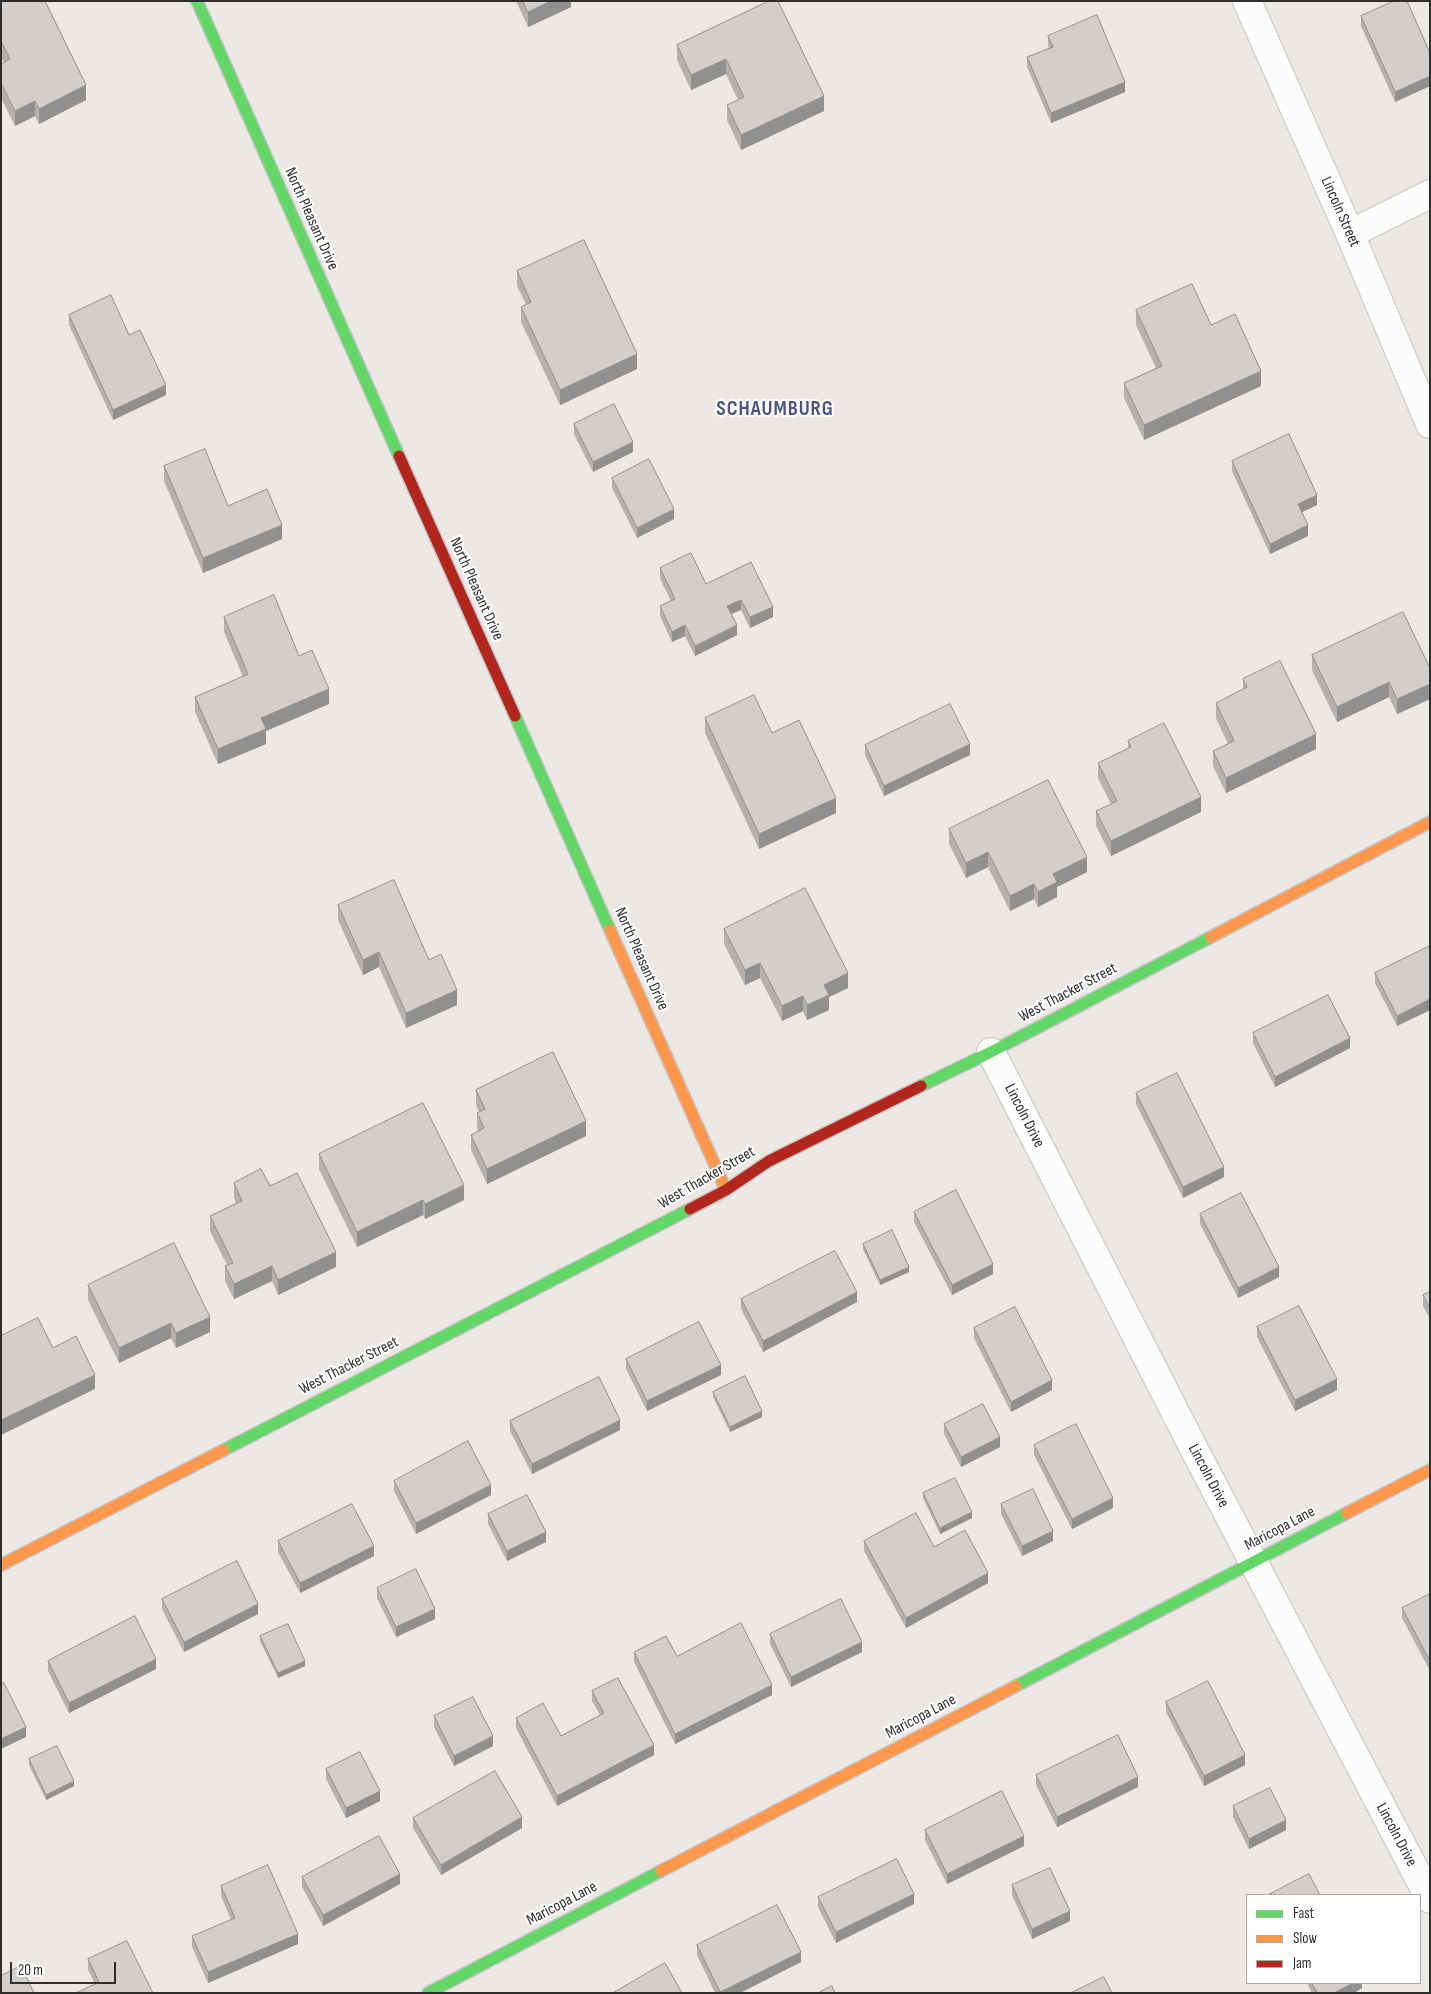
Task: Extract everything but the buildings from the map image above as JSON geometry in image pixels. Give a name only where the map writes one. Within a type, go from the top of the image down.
[{"type":"street","name":"North Pleasant Drive","points":[[197,1],[726,1190]]},
{"type":"street","name":"Lincoln Street","points":[[1247,1],[1350,234],[1430,424]]},
{"type":"street","points":[[1350,234],[1430,194]]},
{"type":"street","name":"West Thacker Street","points":[[1,1564],[726,1190],[770,1161],[991,1052],[1430,822]]},
{"type":"street","name":"Lincoln Drive","points":[[991,1052],[1193,1447],[1430,1899]]},
{"type":"street","name":"Maricopa Lane","points":[[428,1993],[1430,1470]]},
{"type":"traffic: fast","points":[[197,1],[399,456]]},
{"type":"traffic: fast","points":[[515,716],[610,930]]},
{"type":"traffic: fast","points":[[921,1086],[991,1052],[1211,937]]},
{"type":"traffic: fast","points":[[224,1450],[690,1209]]},
{"type":"traffic: fast","points":[[1016,1686],[1347,1513]]},
{"type":"traffic: fast","points":[[428,1993],[661,1871]]},
{"type":"traffic: slow","points":[[1211,937],[1430,822]]},
{"type":"traffic: slow","points":[[610,930],[726,1190]]},
{"type":"traffic: slow","points":[[1,1565],[224,1450]]},
{"type":"traffic: slow","points":[[1347,1513],[1430,1470]]},
{"type":"traffic: slow","points":[[661,1871],[1016,1686]]},
{"type":"traffic: jam","points":[[399,456],[515,716]]},
{"type":"traffic: jam","points":[[690,1209],[726,1190],[769,1161],[921,1086]]},
{"type":"district","name":"SCHAUMBURG","points":[[775,410]]}]
